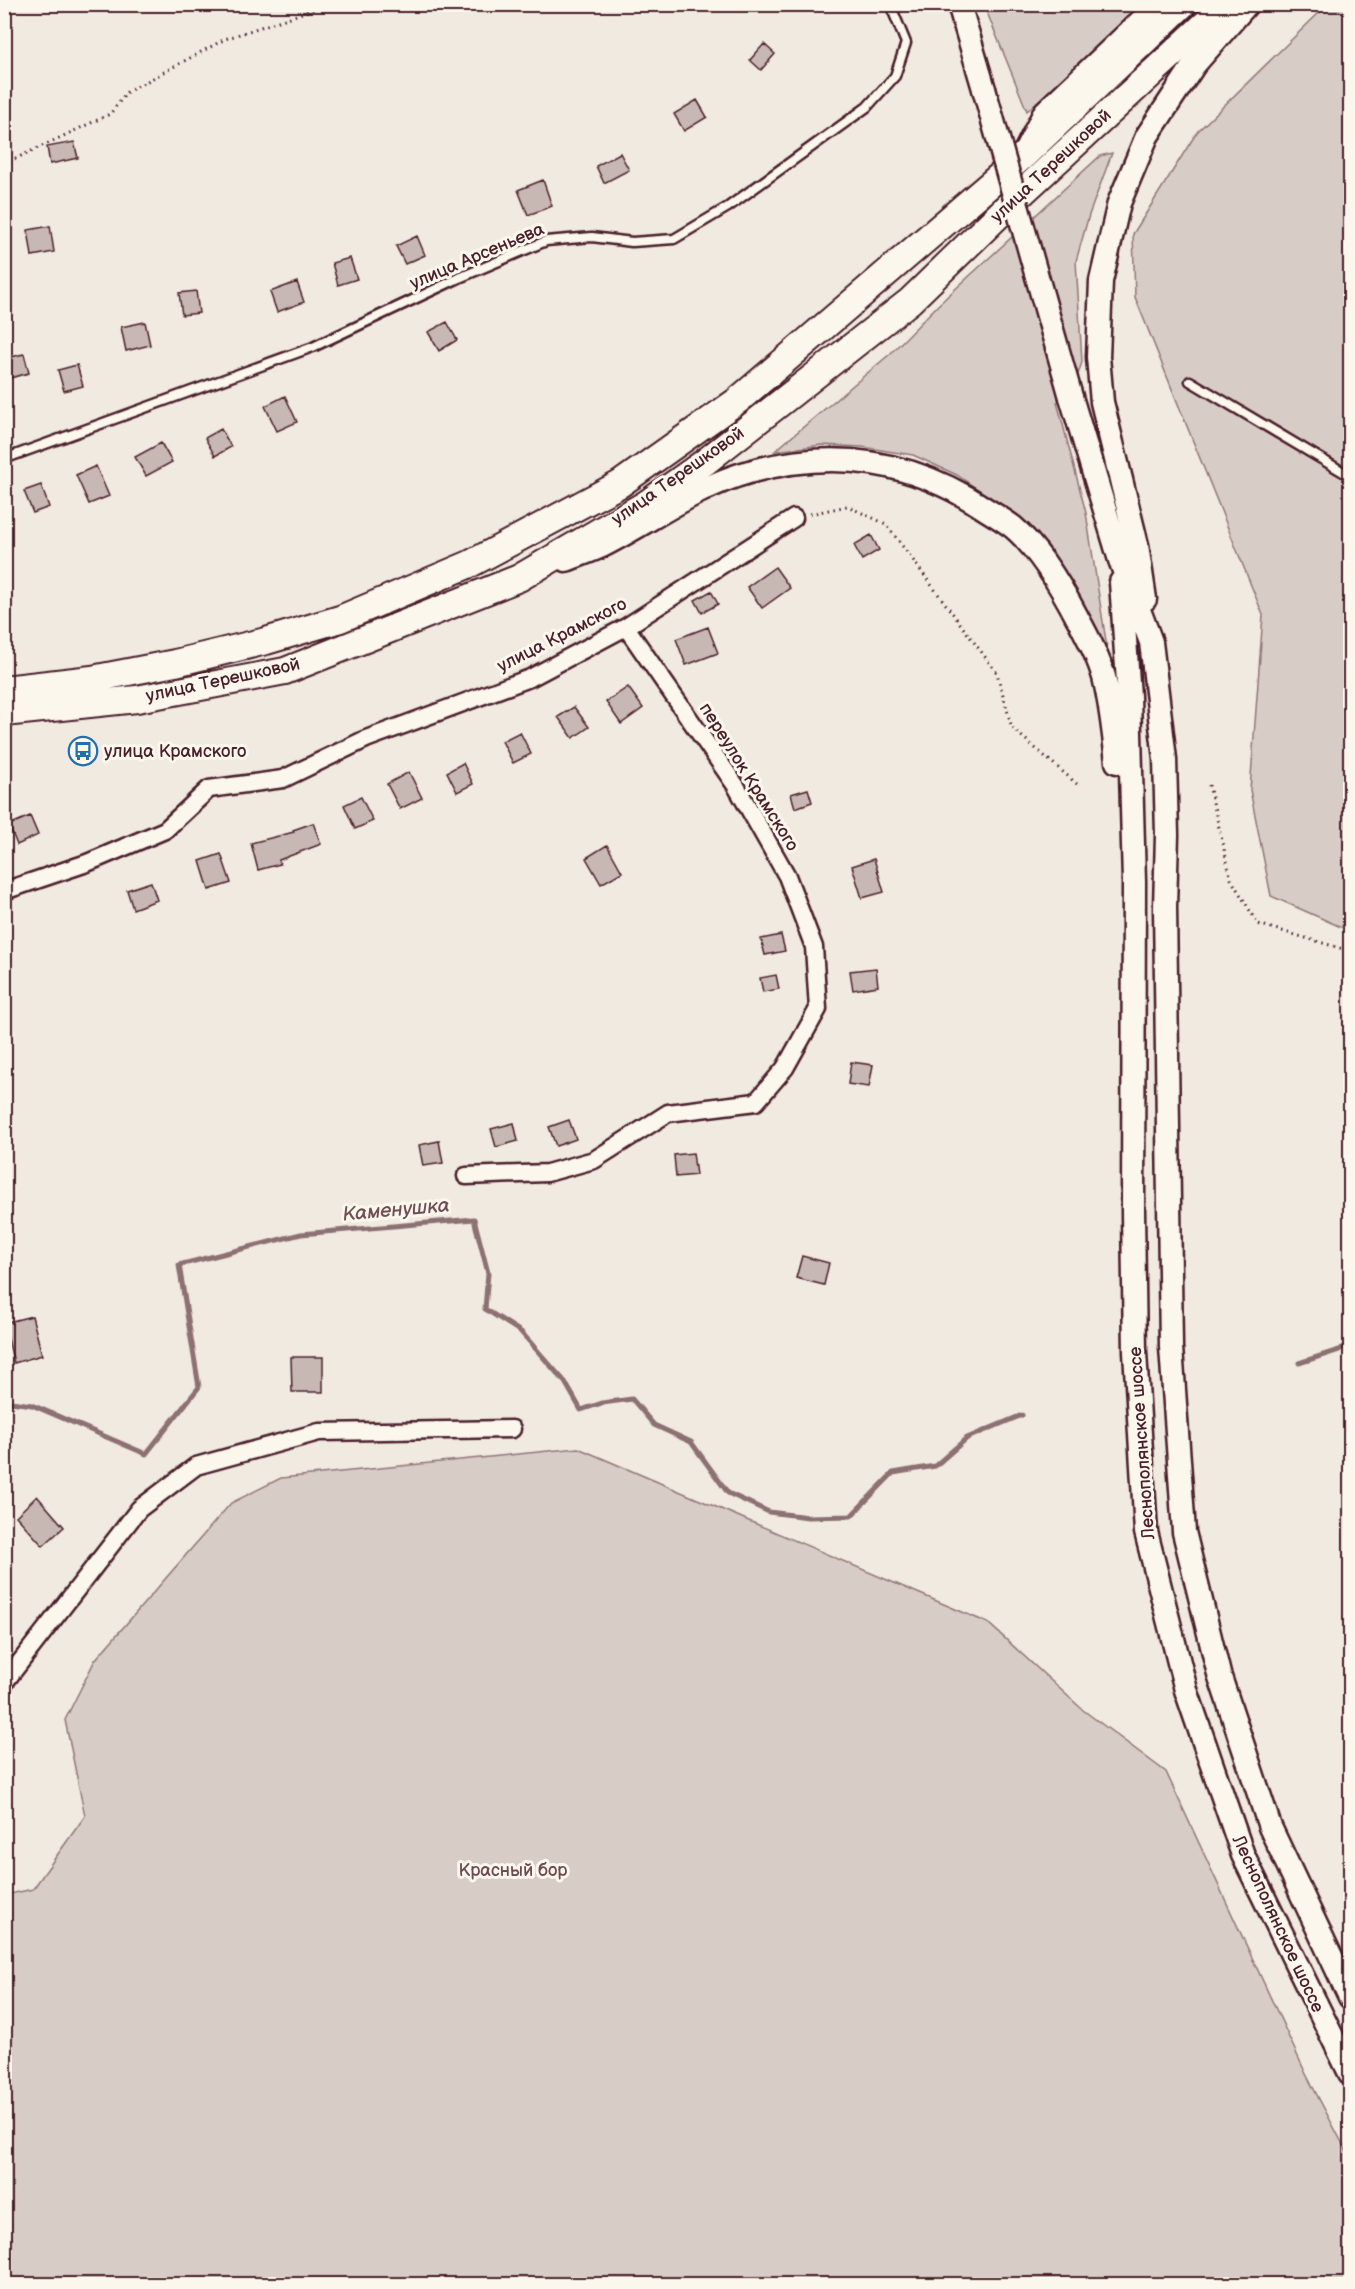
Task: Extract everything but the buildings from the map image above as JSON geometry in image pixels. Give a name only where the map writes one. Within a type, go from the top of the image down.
[{"type":"main road","points":[[959,4],[1120,560],[1151,642]]},
{"type":"main road","points":[[1023,156],[1045,112],[1159,4]]},
{"type":"main road","name":"улица Терешковой","points":[[4,689],[92,679],[175,663],[266,641],[340,619],[470,564],[620,484],[737,401],[1023,156],[1183,4]]},
{"type":"main road","name":"улица Терешковой","points":[[4,713],[137,699],[285,671],[519,578],[646,504],[910,301],[1009,205],[1227,4]]},
{"type":"main road","points":[[1151,642],[1137,545],[1102,402],[1098,357],[1101,281],[1119,203],[1147,136],[1194,65],[1247,4]]},
{"type":"main road","points":[[519,578],[604,545],[700,490],[748,472],[799,461],[836,459],[889,465],[927,477],[972,500],[1013,528],[1042,561],[1070,602],[1103,675],[1113,719],[1134,882]]},
{"type":"main road","points":[[1120,560],[1129,696],[1134,882]]},
{"type":"main road","name":"Леснополянское шоссе","points":[[1151,642],[1165,759],[1171,1347],[1184,1532],[1219,1674],[1270,1827],[1350,1997]]},
{"type":"main road","name":"Леснополянское шоссе","points":[[1134,882],[1134,1329],[1146,1532],[1186,1690],[1243,1855],[1350,2073]]},
{"type":"street","name":"улица Крамского","points":[[4,891],[87,863],[165,830],[209,789],[283,779],[366,739],[530,678],[626,627],[794,518]]},
{"type":"street","name":"переулок Крамского","points":[[466,1176],[547,1173],[594,1160],[668,1113],[756,1102],[785,1068],[818,1009],[814,947],[787,876],[736,786],[626,627]]},
{"type":"street","points":[[4,1683],[139,1509],[196,1466],[319,1432],[512,1429]]},
{"type":"lane","name":"улица Арсеньева","points":[[4,459],[313,347],[459,278],[546,241],[592,237],[632,242],[675,239],[728,207],[867,107],[895,76],[906,43],[890,4]]},
{"type":"lane","points":[[1190,381],[1350,476]]},
{"type":"path","points":[[4,164],[111,114],[127,92],[225,39],[329,4]]},
{"type":"path","points":[[794,518],[847,506],[886,524],[997,673],[1012,728],[1077,784]]},
{"type":"path","points":[[1209,785],[1231,879],[1258,924],[1350,951]]},
{"type":"green space","points":[[984,5],[1143,5],[1027,111]]},
{"type":"green space","points":[[1327,5],[1350,5],[1350,931],[1271,896],[1250,790],[1263,615],[1135,297],[1133,234],[1197,132]]},
{"type":"green space","points":[[1112,153],[1089,215],[1076,261],[1082,362],[1071,397],[1057,402],[1086,513],[1108,654],[1070,586],[991,499],[957,475],[913,455],[862,447],[821,445],[775,451],[890,354],[938,305],[1100,156]]},
{"type":"green space","name":"Красный бор","points":[[578,1448],[988,1623],[1083,1710],[1166,1772],[1306,2074],[1350,2158],[1350,2284],[5,2284],[5,1895],[33,1889],[85,1816],[65,1720],[95,1660],[231,1503],[281,1478]]},
{"type":"waterway","name":"Каменушка","points":[[4,1401],[32,1405],[146,1454],[199,1387],[179,1265],[301,1234],[474,1219],[488,1273],[485,1309],[521,1332],[565,1382],[581,1410],[602,1403],[632,1399],[654,1425],[691,1442],[728,1493],[769,1512],[808,1517],[851,1516],[893,1473],[935,1466],[967,1438],[1022,1415]]},
{"type":"waterway","name":"Каменушка","points":[[1299,1363],[1339,1350],[1350,1342]]},
{"type":"place","name":"улица Крамского","points":[[83,751]]}]
